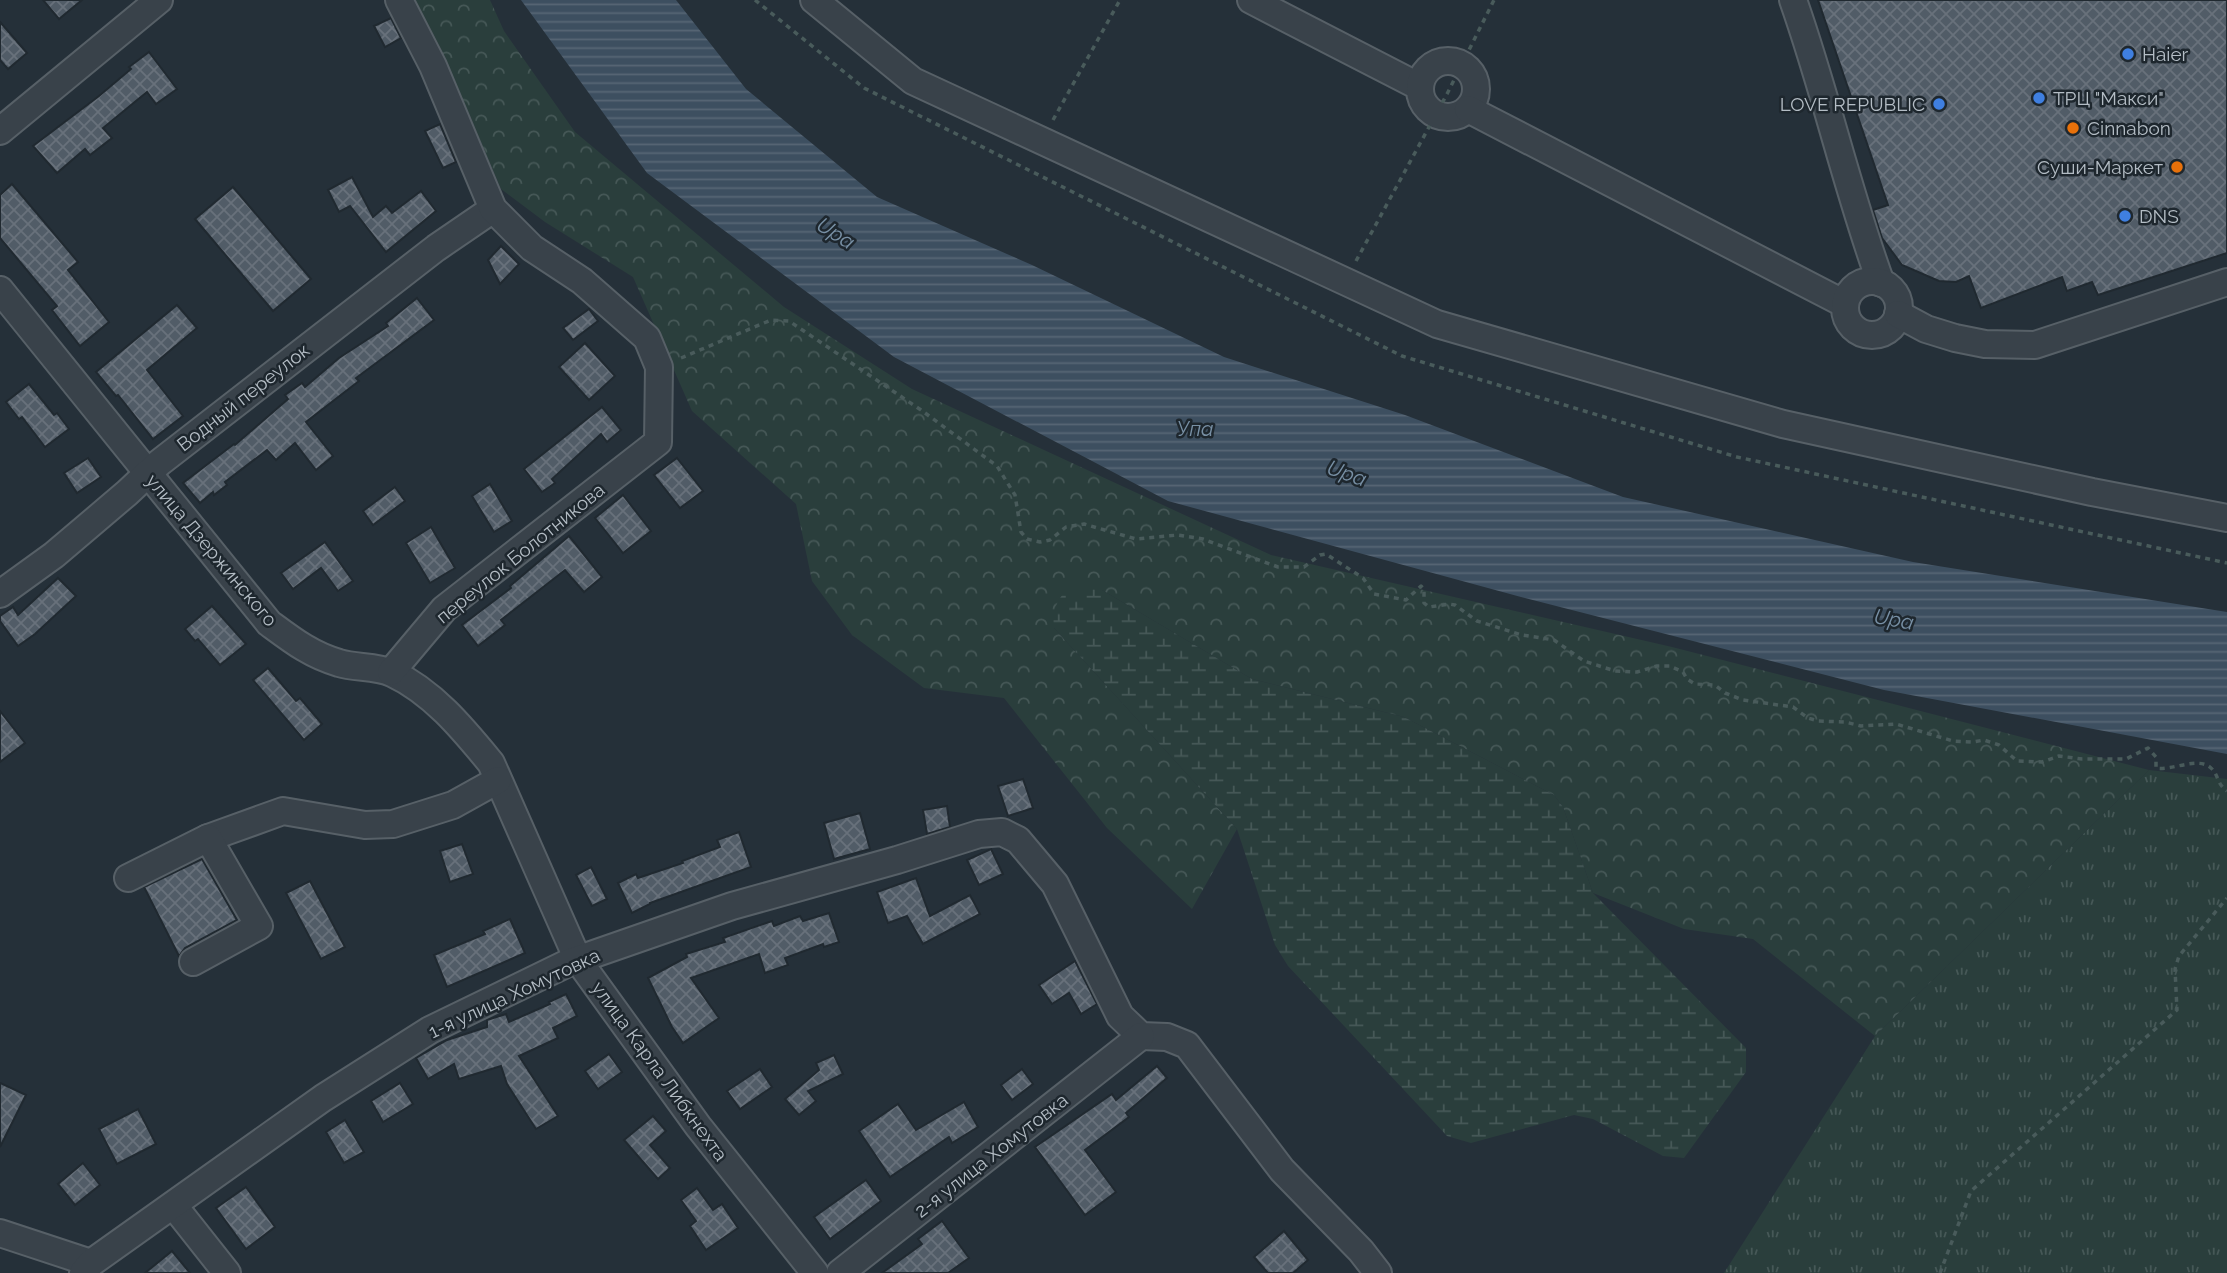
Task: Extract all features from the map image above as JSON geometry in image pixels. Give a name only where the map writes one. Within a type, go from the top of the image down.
[{"type":"street","points":[[0,131],[159,0]]},
{"type":"street","points":[[399,0],[433,66],[493,209],[532,247],[582,281],[647,338],[659,367]]},
{"type":"street","points":[[814,0],[913,81],[1437,324],[1783,424],[2092,492],[2227,518]]},
{"type":"street","points":[[1251,0],[1424,79]]},
{"type":"street","points":[[1288,0],[1424,79]]},
{"type":"street","points":[[1793,0],[1835,131],[1866,243],[1881,283],[1893,292],[1899,307],[1890,329],[1875,335],[1866,335],[1852,327],[1845,312],[1848,297],[1865,282],[1881,283]]},
{"type":"street","points":[[1442,62],[1461,65],[1472,76],[1472,101],[1453,117],[1436,114],[1424,103],[1424,79],[1442,62]]},
{"type":"street","points":[[1472,101],[1848,297]]},
{"type":"street","name":"Водный переулок","points":[[0,594],[54,555],[127,493],[147,472],[436,248],[493,209]]},
{"type":"street","points":[[1898,314],[1926,329],[1955,338],[1985,344],[2035,345],[2227,282]]},
{"type":"street","name":"улица Дзержинского","points":[[0,289],[269,623],[311,653],[341,663],[391,673],[451,716],[473,742]]},
{"type":"street","name":"переулок Болотникова","points":[[391,673],[444,609],[658,442],[659,367]]},
{"type":"street","name":"улица Карла Либкнехта","points":[[473,742],[491,764],[578,960],[698,1126],[815,1273]]},
{"type":"street","points":[[128,878],[208,838],[283,811],[365,825],[393,824],[453,805],[498,780]]},
{"type":"street","name":"1-я улица Хомутовка","points":[[87,1268],[323,1098],[430,1030],[578,960],[732,906],[979,834],[1002,832],[1018,840],[1055,884],[1120,1016],[1141,1036]]},
{"type":"street","points":[[193,962],[259,926],[208,838]]},
{"type":"street","points":[[1141,1036],[1167,1037],[1187,1045],[1282,1170],[1361,1251],[1377,1273]]},
{"type":"street","name":"2-я улица Хомутовка","points":[[841,1273],[1141,1036]]},
{"type":"street","points":[[174,1206],[227,1273]]},
{"type":"street","points":[[0,1233],[87,1268]]},
{"type":"path","points":[[1042,141],[1120,0]]},
{"type":"path","points":[[1345,281],[1436,114],[1494,0]]},
{"type":"path","points":[[659,367],[771,320],[789,321],[921,410],[997,466],[1015,495],[1021,532],[1027,540],[1050,540],[1066,527],[1084,524],[1136,539],[1178,535],[1203,539],[1278,567],[1304,567],[1320,555],[1326,554],[1363,578],[1379,597],[1406,600],[1421,586],[1424,589],[1424,603],[1429,607],[1455,605],[1477,621],[1522,635],[1554,640],[1584,661],[1620,672],[1670,666],[1683,672],[1695,684],[1715,685],[1725,693],[1743,699],[1793,707],[1808,718],[1818,721],[1845,722],[1861,726],[1896,724],[1953,741],[1984,740],[1999,745],[2017,761],[2036,763],[2062,756],[2126,759],[2148,748],[2156,757],[2156,768],[2203,764],[2214,771],[2219,785],[2227,791]]},
{"type":"path","points":[[1940,1273],[1971,1191],[2177,1010],[2175,969],[2179,956],[2227,898]]},
{"type":"green space","points":[[415,0],[490,0],[504,31],[575,132],[784,307],[912,389],[1271,555],[1672,647],[2149,770],[1875,1036],[1753,939],[1684,929],[1593,893],[1563,807],[1554,795],[1404,717],[1252,679],[1102,590],[1054,628],[1237,829],[1192,909],[1107,828],[1004,698],[924,688],[852,635],[812,581],[796,504],[692,411],[633,277],[545,222],[501,189],[450,70]]},
{"type":"green space","points":[[1073,586],[1102,590],[1252,679],[1404,717],[1554,795],[1563,807],[1593,893],[1746,1048],[1746,1072],[1684,1158],[1663,1156],[1593,1119],[1574,1115],[1471,1143],[1447,1136],[1288,966],[1275,945],[1237,829],[1054,628],[1057,604],[1063,594]]},
{"type":"green space","points":[[2149,770],[2227,779],[2227,1273],[1724,1273],[1875,1036]]},
{"type":"water","name":"Упа","points":[[521,0],[676,0],[746,89],[877,197],[1032,265],[1224,357],[1405,415],[1623,497],[1913,562],[2227,612],[2227,754],[1884,690],[1521,597],[1168,501],[894,357],[647,173]]},
{"type":"building","points":[[43,0],[82,0],[59,19]]},
{"type":"building","name":"ТРЦ \"Макси\"","points":[[1818,0],[2227,0],[2227,253],[2098,295],[2092,282],[2067,291],[2062,277],[1981,308],[1969,276],[1956,282],[1939,281],[1902,265],[1882,238],[1873,210],[1888,205]]},
{"type":"building","points":[[391,18],[401,38],[385,47],[374,26]]},
{"type":"building","points":[[0,22],[27,53],[8,69],[0,60]]},
{"type":"building","points":[[149,52],[177,89],[156,104],[147,92],[103,128],[112,138],[90,155],[85,149],[57,173],[33,146],[99,96]]},
{"type":"building","points":[[440,124],[456,162],[443,168],[425,131]]},
{"type":"building","points":[[352,177],[373,217],[386,206],[392,213],[421,191],[436,211],[386,252],[350,206],[339,212],[328,190]]},
{"type":"building","points":[[12,184],[78,262],[68,270],[109,322],[80,346],[52,310],[57,306],[0,238],[0,195]]},
{"type":"building","points":[[233,187],[311,279],[273,311],[195,219]]},
{"type":"building","points":[[501,246],[519,264],[500,284],[488,260]]},
{"type":"building","points":[[417,298],[434,320],[356,378],[359,381],[306,422],[333,456],[316,470],[295,443],[276,460],[267,450],[225,482],[227,485],[200,503],[183,483],[235,445],[288,399],[285,395],[302,383],[305,387],[339,358],[388,326],[386,323]]},
{"type":"building","points":[[177,305],[197,328],[147,370],[183,416],[153,439],[96,372]]},
{"type":"building","points":[[589,309],[598,321],[573,340],[563,328]]},
{"type":"building","points":[[585,343],[615,376],[589,400],[559,367]]},
{"type":"building","points":[[29,384],[69,429],[45,447],[22,417],[19,419],[6,402]]},
{"type":"building","points":[[602,407],[621,430],[607,442],[601,434],[552,479],[555,483],[542,492],[524,469]]},
{"type":"building","points":[[88,458],[101,477],[77,493],[64,473]]},
{"type":"building","points":[[677,458],[703,491],[680,508],[654,475]]},
{"type":"building","points":[[490,484],[512,521],[494,532],[472,496]]},
{"type":"building","points":[[395,487],[405,501],[373,525],[363,511]]},
{"type":"building","points":[[623,495],[651,531],[623,553],[595,518]]},
{"type":"building","points":[[431,527],[455,568],[430,583],[406,543]]},
{"type":"building","points":[[569,536],[602,577],[584,592],[565,570],[501,620],[505,625],[478,646],[462,625],[511,588],[510,586]]},
{"type":"building","points":[[325,542],[353,581],[338,591],[321,568],[293,589],[281,573]]},
{"type":"building","points":[[58,578],[76,596],[18,646],[0,621],[0,616],[13,607],[18,615]]},
{"type":"building","points":[[212,606],[246,644],[220,665],[198,639],[195,641],[185,629]]},
{"type":"building","points":[[268,668],[296,701],[300,698],[322,724],[304,740],[253,680]]},
{"type":"building","points":[[0,711],[25,743],[0,762]]},
{"type":"building","points":[[1023,779],[1033,808],[1008,816],[998,786]]},
{"type":"building","points":[[947,806],[950,827],[927,834],[923,810]]},
{"type":"building","points":[[860,813],[870,849],[834,859],[824,823]]},
{"type":"building","points":[[739,832],[751,867],[650,903],[632,913],[618,883],[636,874],[638,878],[683,863],[682,861],[720,847],[717,840]]},
{"type":"building","points":[[462,844],[473,874],[450,882],[440,851]]},
{"type":"building","points":[[991,849],[1003,874],[979,885],[967,860]]},
{"type":"building","points":[[202,859],[237,920],[185,948],[179,956],[144,887]]},
{"type":"building","points":[[591,867],[607,899],[592,906],[576,875]]},
{"type":"building","points":[[916,878],[930,916],[970,895],[980,914],[923,944],[907,916],[888,923],[877,892]]},
{"type":"building","points":[[310,881],[345,947],[321,959],[286,893]]},
{"type":"building","points":[[829,913],[839,942],[824,947],[823,944],[785,958],[788,965],[765,973],[759,954],[691,978],[719,1018],[683,1043],[648,978],[687,957],[686,954],[725,942],[723,938],[772,921],[774,926],[800,916],[803,921]]},
{"type":"building","points":[[510,919],[525,953],[447,987],[434,955],[485,934],[483,931]]},
{"type":"building","points":[[1075,961],[1097,1004],[1081,1014],[1069,993],[1052,1004],[1039,985]]},
{"type":"building","points":[[566,994],[577,1016],[553,1028],[558,1038],[519,1056],[558,1116],[536,1129],[507,1084],[501,1066],[459,1079],[454,1064],[428,1079],[416,1058],[447,1040],[487,1027],[487,1020],[506,1014],[509,1022]]},
{"type":"building","points":[[609,1054],[622,1072],[598,1089],[585,1071]]},
{"type":"building","points":[[834,1055],[843,1074],[808,1091],[816,1101],[799,1115],[785,1099],[819,1070],[816,1063]]},
{"type":"building","points":[[1157,1066],[1167,1078],[1126,1113],[1129,1117],[1085,1150],[1116,1192],[1085,1215],[1035,1147],[1112,1094],[1116,1100]]},
{"type":"building","points":[[760,1069],[772,1087],[740,1109],[727,1091]]},
{"type":"building","points":[[1022,1069],[1033,1084],[1012,1100],[1001,1085]]},
{"type":"building","points":[[0,1083],[26,1095],[0,1147]]},
{"type":"building","points":[[400,1083],[413,1104],[383,1122],[371,1101]]},
{"type":"building","points":[[964,1102],[978,1127],[952,1143],[949,1137],[890,1177],[859,1131],[898,1104],[916,1130]]},
{"type":"building","points":[[138,1109],[156,1144],[117,1164],[99,1129]]},
{"type":"building","points":[[653,1116],[666,1131],[650,1145],[670,1168],[658,1179],[624,1140]]},
{"type":"building","points":[[345,1120],[364,1152],[344,1163],[326,1132]]},
{"type":"building","points":[[83,1163],[100,1185],[75,1205],[58,1184]]},
{"type":"building","points":[[866,1180],[881,1201],[830,1239],[814,1217]]},
{"type":"building","points":[[246,1187],[275,1227],[246,1249],[216,1208]]},
{"type":"building","points":[[697,1188],[713,1210],[722,1204],[738,1228],[706,1250],[690,1226],[696,1221],[681,1200]]},
{"type":"building","points":[[942,1221],[969,1258],[948,1273],[882,1273],[922,1244],[918,1239]]},
{"type":"building","points":[[1284,1231],[1308,1260],[1293,1273],[1268,1273],[1254,1257]]},
{"type":"building","points":[[172,1251],[190,1273],[145,1273]]},
{"type":"place","name":"Haier","points":[[2128,54]]},
{"type":"place","name":"ТРЦ \"Макси\"","points":[[2039,98]]},
{"type":"place","name":"LOVE REPUBLIC","points":[[1939,104]]},
{"type":"place","name":"Cinnabon","points":[[2073,128]]},
{"type":"place","name":"Суши-Маркет","points":[[2177,167]]},
{"type":"place","name":"DNS","points":[[2125,216]]},
{"type":"water label","name":"Upa","points":[[836,233]]},
{"type":"water label","name":"Upa","points":[[1347,473]]},
{"type":"water label","name":"Upa","points":[[1894,619]]}]
